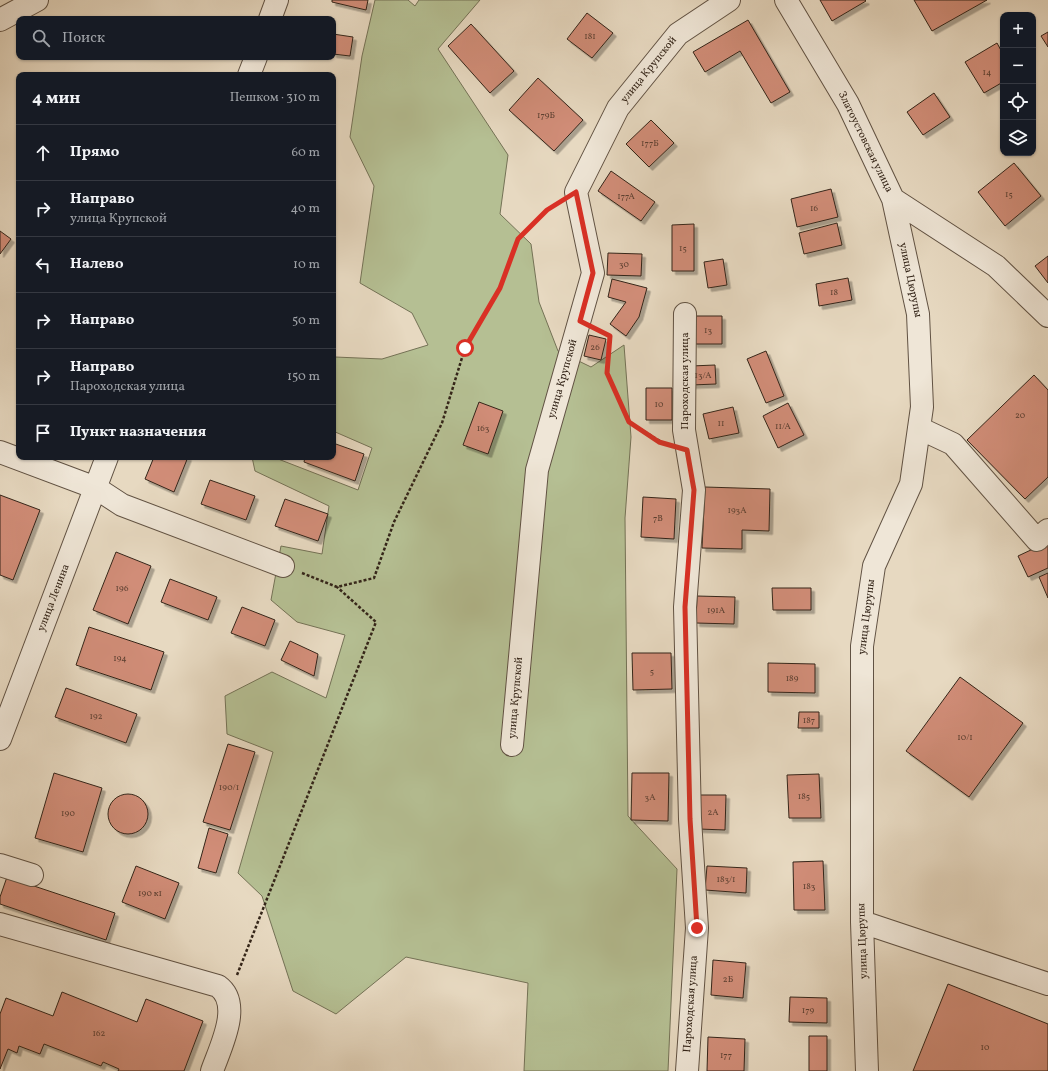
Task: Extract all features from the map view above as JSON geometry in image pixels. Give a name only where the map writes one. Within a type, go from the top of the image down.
[{"type":"street","points":[[0,20],[37,0]]},
{"type":"street","points":[[271,16],[277,0]]},
{"type":"street","name":"улица Крупской","points":[[512,745],[537,470],[593,273],[576,192],[618,108],[678,34],[729,0]]},
{"type":"street","name":"Златоустовская улица","points":[[786,0],[848,104],[893,199],[996,266],[1048,316]]},
{"type":"street","points":[[251,72],[255,60]]},
{"type":"street","name":"улица Цюрупы","points":[[867,1071],[862,922],[862,646],[874,566],[911,484],[922,407],[918,314],[893,199]]},
{"type":"street","name":"Пароходская улица","points":[[685,314],[684,430],[694,490],[685,607],[690,819],[697,928],[687,1071]]},
{"type":"street","points":[[919,428],[954,444],[1037,540],[1048,530]]},
{"type":"street","points":[[0,452],[16,458]]},
{"type":"street","points":[[21,460],[96,488],[122,505],[283,566]]},
{"type":"street","name":"улица Ленина","points":[[0,738],[106,460]]},
{"type":"street","points":[[0,865],[32,875]]},
{"type":"street","points":[[862,922],[1048,984]]},
{"type":"street","points":[[0,924],[213,983],[224,990],[228,997],[228,1026],[212,1071]]},
{"type":"path","points":[[337,587],[374,578],[394,522],[442,423],[465,348],[500,288],[518,239],[547,210],[576,192]]},
{"type":"path","points":[[580,321],[610,336],[607,373],[629,422],[659,442],[687,450]]},
{"type":"path","points":[[228,997],[376,622],[337,587],[283,566]]},
{"type":"green space","points":[[375,0],[408,0],[415,6],[419,0],[480,0],[438,49],[508,155],[500,214],[531,244],[539,302],[558,351],[591,367],[624,345],[631,437],[625,518],[628,816],[677,869],[668,1071],[524,1071],[528,983],[406,957],[336,1014],[293,991],[262,896],[238,873],[273,752],[227,734],[225,696],[272,672],[326,698],[345,635],[297,622],[271,600],[281,546],[322,554],[329,506],[255,471],[253,460],[281,460],[358,490],[372,448],[336,432],[336,357],[382,359],[428,345],[412,313],[360,283],[374,186],[350,137],[362,56]]},
{"type":"building","points":[[332,0],[368,0],[366,10],[332,2]]},
{"type":"building","points":[[820,0],[865,0],[866,1],[832,21]]},
{"type":"building","points":[[914,0],[987,0],[932,31]]},
{"type":"building","points":[[587,13],[613,33],[592,58],[567,39]]},
{"type":"building","points":[[748,20],[790,92],[771,103],[740,51],[705,72],[693,52]]},
{"type":"building","points":[[471,24],[514,71],[490,93],[448,46]]},
{"type":"building","points":[[1048,32],[1048,47],[1041,36]]},
{"type":"building","points":[[336,34],[353,37],[350,56],[336,54]]},
{"type":"building","points":[[997,43],[1000,48],[1000,84],[984,93],[965,62]]},
{"type":"building","points":[[538,78],[583,120],[554,151],[509,110]]},
{"type":"building","points":[[934,93],[950,117],[923,135],[907,112]]},
{"type":"building","points":[[651,120],[674,143],[649,167],[626,144]]},
{"type":"building","points":[[1014,163],[1041,196],[1005,226],[978,192]]},
{"type":"building","points":[[611,171],[655,202],[641,221],[598,191]]},
{"type":"building","points":[[831,189],[838,217],[797,227],[791,199]]},
{"type":"building","points":[[837,223],[842,245],[804,254],[799,233]]},
{"type":"building","points":[[694,224],[694,271],[672,271],[672,225]]},
{"type":"building","points":[[0,231],[11,239],[0,254]]},
{"type":"building","points":[[608,253],[642,254],[641,276],[607,275]]},
{"type":"building","points":[[1048,256],[1048,283],[1035,266]]},
{"type":"building","points":[[723,259],[727,285],[708,288],[704,262]]},
{"type":"building","points":[[848,278],[852,300],[819,306],[816,284]]},
{"type":"building","points":[[612,279],[647,288],[639,317],[626,336],[610,324],[626,302],[608,297]]},
{"type":"building","points":[[693,316],[722,316],[722,344],[694,344]]},
{"type":"building","points":[[589,335],[606,339],[601,360],[584,356]]},
{"type":"building","points":[[766,351],[784,396],[766,403],[747,359]]},
{"type":"building","points":[[715,365],[716,384],[691,385],[691,366]]},
{"type":"building","points":[[1034,375],[1048,390],[1048,477],[1025,499],[967,440]]},
{"type":"building","points":[[646,388],[672,388],[672,420],[646,420]]},
{"type":"building","points":[[479,402],[503,411],[488,454],[463,445]]},
{"type":"building","points":[[788,403],[804,435],[778,448],[763,416]]},
{"type":"building","points":[[733,407],[739,433],[709,439],[703,414]]},
{"type":"building","points":[[336,444],[364,454],[355,481],[304,462],[304,460],[336,460]]},
{"type":"building","points":[[153,460],[187,460],[174,492],[145,479]]},
{"type":"building","points":[[210,480],[255,496],[246,520],[201,504]]},
{"type":"building","points":[[705,487],[770,489],[769,531],[742,530],[742,549],[702,548]]},
{"type":"building","points":[[0,495],[40,510],[13,580],[0,575]]},
{"type":"building","points":[[643,497],[676,499],[674,539],[641,537]]},
{"type":"building","points":[[285,499],[328,514],[318,541],[275,526]]},
{"type":"building","points":[[1048,542],[1048,568],[1028,577],[1018,556]]},
{"type":"building","points":[[116,552],[151,566],[128,624],[93,610]]},
{"type":"building","points":[[1048,573],[1048,598],[1039,577]]},
{"type":"building","points":[[170,579],[217,597],[208,620],[161,602]]},
{"type":"building","points":[[772,588],[811,588],[811,610],[773,610]]},
{"type":"building","points":[[697,596],[735,597],[734,624],[696,623]]},
{"type":"building","points":[[242,607],[275,620],[265,646],[231,633]]},
{"type":"building","points":[[89,627],[164,652],[151,690],[76,665]]},
{"type":"building","points":[[290,641],[318,654],[314,676],[281,660]]},
{"type":"building","points":[[632,653],[671,653],[672,689],[633,690]]},
{"type":"building","points":[[768,663],[815,664],[815,693],[768,692]]},
{"type":"building","points":[[960,677],[1023,723],[969,797],[906,751]]},
{"type":"building","points":[[66,688],[137,714],[126,743],[55,717]]},
{"type":"building","points":[[799,712],[819,712],[819,728],[798,728]]},
{"type":"building","points":[[228,744],[255,752],[230,830],[203,822]]},
{"type":"building","points":[[54,773],[102,788],[83,852],[35,838]]},
{"type":"building","points":[[632,773],[669,773],[668,821],[631,820]]},
{"type":"building","points":[[819,774],[821,818],[789,818],[787,775]]},
{"type":"building","points":[[132,794],[139,797],[145,803],[148,814],[147,822],[139,831],[132,834],[124,834],[117,831],[109,822],[108,810],[111,803],[120,795]]},
{"type":"building","points":[[700,795],[726,795],[725,830],[699,829]]},
{"type":"building","points":[[209,828],[228,834],[216,873],[198,868]]},
{"type":"building","points":[[823,861],[825,910],[794,910],[793,862]]},
{"type":"building","points":[[136,866],[179,883],[165,919],[122,902]]},
{"type":"building","points":[[707,866],[747,868],[746,893],[705,890]]},
{"type":"building","points":[[7,877],[115,913],[106,940],[0,904],[0,897]]},
{"type":"building","points":[[713,960],[746,963],[743,998],[711,995]]},
{"type":"building","points":[[948,984],[1048,1024],[1048,1071],[913,1071]]},
{"type":"building","points":[[62,992],[137,1022],[146,999],[203,1021],[184,1071],[118,1071],[119,1069],[103,1062],[101,1066],[44,1044],[40,1054],[19,1046],[17,1053],[8,1049],[0,1069],[0,1014],[6,998],[53,1016]]},
{"type":"building","points":[[790,997],[827,998],[827,1023],[789,1022]]},
{"type":"building","points":[[809,1036],[827,1036],[827,1071],[809,1071]]},
{"type":"building","points":[[708,1037],[745,1039],[744,1071],[707,1071]]},
{"type":"route","points":[[465,348],[500,288],[518,239],[547,210],[576,192],[593,273],[580,321],[610,336],[607,373],[629,422],[659,442],[687,450],[694,490],[685,607],[690,819],[697,928]]}]
